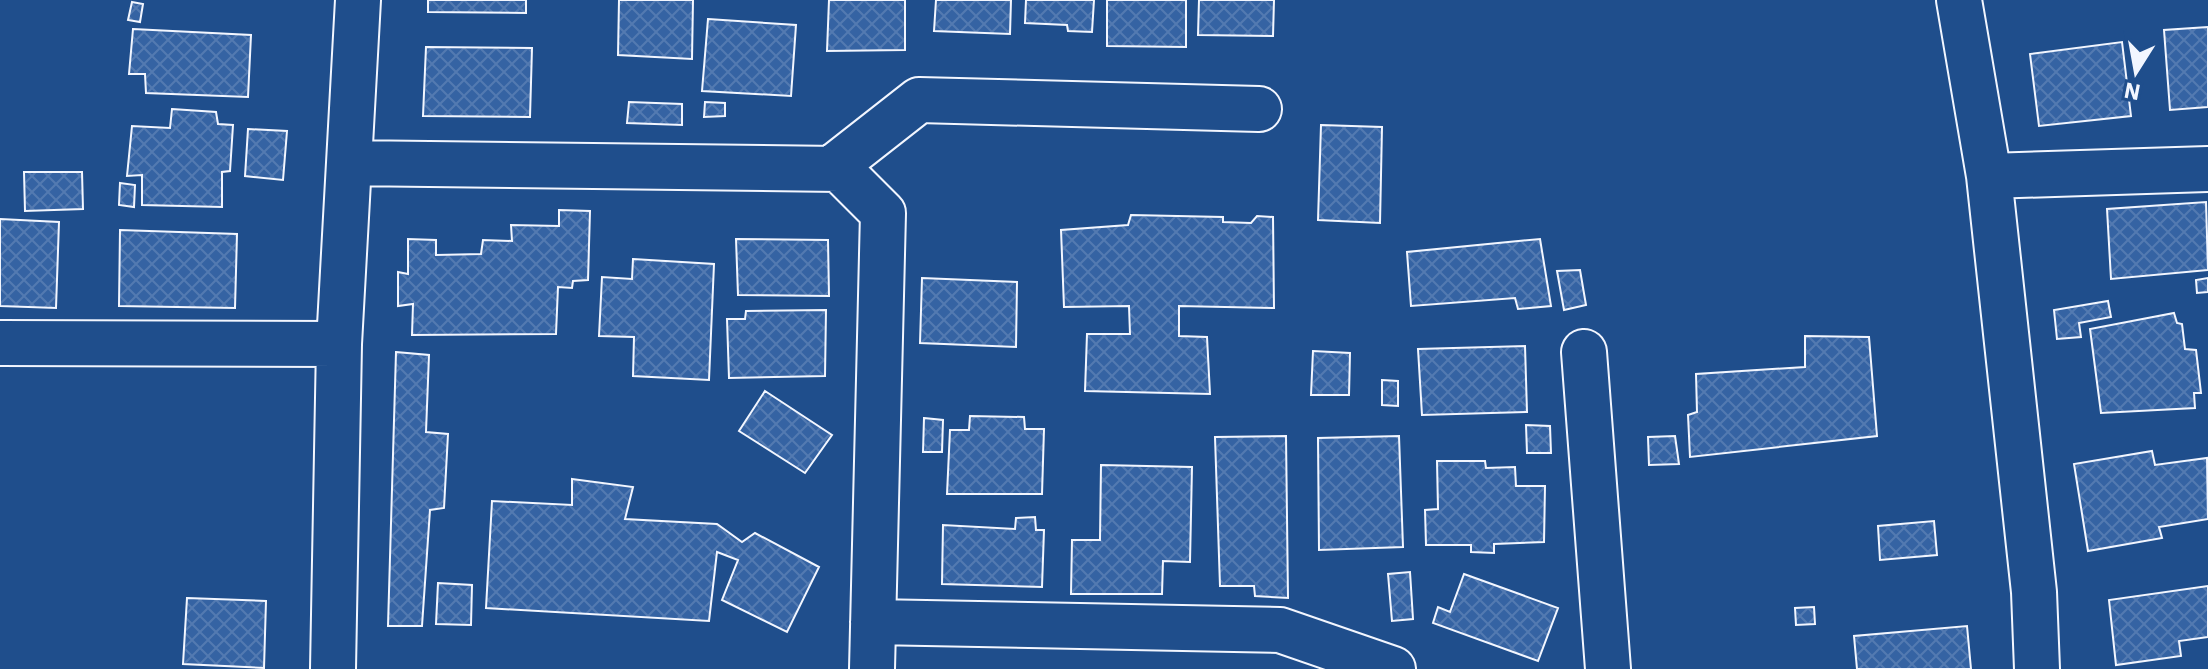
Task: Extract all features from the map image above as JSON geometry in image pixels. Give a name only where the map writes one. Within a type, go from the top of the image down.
[{"type":"street","points":[[333,669],[339,344],[358,0]]},
{"type":"street","points":[[1959,0],[1989,176],[2034,592],[2037,669]]},
{"type":"street","points":[[831,169],[919,100],[1259,109]]},
{"type":"street","points":[[349,163],[839,169],[883,213],[872,669]]},
{"type":"street","points":[[1989,176],[2208,169]]},
{"type":"street","points":[[0,343],[339,344]]},
{"type":"street","points":[[1584,352],[1608,669]]},
{"type":"street","points":[[873,622],[1280,630],[1393,669]]},
{"type":"building","points":[[428,0],[526,0],[526,13],[428,12]]},
{"type":"building","points":[[619,0],[693,0],[692,59],[618,55]]},
{"type":"building","points":[[829,0],[905,0],[905,50],[827,51]]},
{"type":"building","points":[[936,0],[1011,0],[1010,34],[934,31]]},
{"type":"building","points":[[1026,0],[1094,0],[1092,32],[1068,31],[1067,25],[1025,23]]},
{"type":"building","points":[[1107,0],[1186,0],[1186,47],[1107,46]]},
{"type":"building","points":[[1199,0],[1274,0],[1273,36],[1198,35]]},
{"type":"building","points":[[132,2],[143,4],[140,22],[128,20]]},
{"type":"building","points":[[708,19],[796,25],[791,96],[702,91]]},
{"type":"building","points":[[2208,27],[2208,107],[2170,110],[2164,30]]},
{"type":"building","points":[[133,29],[251,35],[248,97],[146,93],[145,74],[129,74]]},
{"type":"building","points":[[2122,42],[2131,116],[2039,126],[2030,54]]},
{"type":"building","points":[[426,47],[532,48],[530,117],[423,116]]},
{"type":"building","points":[[629,102],[682,104],[682,125],[627,123]]},
{"type":"building","points":[[705,102],[725,103],[725,116],[704,117]]},
{"type":"building","points":[[172,109],[216,112],[218,124],[233,125],[230,171],[222,172],[222,207],[142,205],[142,175],[127,176],[132,126],[170,128]]},
{"type":"building","points":[[1321,125],[1382,127],[1380,223],[1318,220]]},
{"type":"building","points":[[248,129],[287,131],[283,180],[245,176]]},
{"type":"building","points":[[24,172],[82,172],[83,209],[25,211]]},
{"type":"building","points":[[120,183],[135,185],[134,207],[119,205]]},
{"type":"building","points":[[2206,202],[2208,270],[2111,279],[2107,209]]},
{"type":"building","points":[[559,210],[590,211],[588,280],[573,281],[572,288],[558,287],[556,334],[412,335],[413,304],[398,306],[398,272],[408,274],[408,239],[436,240],[436,255],[481,254],[483,240],[512,241],[511,225],[559,226]]},
{"type":"building","points":[[1131,215],[1223,217],[1223,222],[1251,223],[1257,216],[1273,217],[1274,308],[1179,306],[1179,336],[1207,337],[1210,394],[1085,391],[1087,334],[1130,334],[1129,306],[1064,307],[1061,230],[1128,225]]},
{"type":"building","points":[[0,219],[59,222],[56,308],[0,306]]},
{"type":"building","points":[[120,230],[237,234],[235,308],[119,306]]},
{"type":"building","points":[[736,239],[828,240],[829,296],[738,295]]},
{"type":"building","points":[[1540,239],[1551,306],[1518,309],[1515,298],[1411,306],[1407,252]]},
{"type":"building","points":[[633,259],[714,264],[709,380],[633,376],[634,337],[599,336],[602,277],[632,279]]},
{"type":"building","points":[[1580,270],[1586,305],[1564,310],[1557,271]]},
{"type":"building","points":[[922,278],[1017,282],[1016,347],[920,343]]},
{"type":"building","points":[[2208,278],[2208,292],[2197,293],[2196,280]]},
{"type":"building","points":[[2108,301],[2111,317],[2079,323],[2081,337],[2057,339],[2054,310]]},
{"type":"building","points":[[826,310],[825,376],[729,378],[727,319],[745,319],[746,311]]},
{"type":"building","points":[[2174,313],[2177,323],[2182,324],[2185,349],[2196,350],[2201,393],[2194,393],[2195,408],[2101,413],[2090,329]]},
{"type":"building","points":[[1805,336],[1869,337],[1877,436],[1690,457],[1688,415],[1697,412],[1696,374],[1805,367]]},
{"type":"building","points":[[1525,346],[1527,412],[1422,415],[1418,349]]},
{"type":"building","points":[[1313,351],[1350,353],[1349,395],[1311,395]]},
{"type":"building","points":[[396,352],[429,355],[426,432],[448,434],[444,508],[430,510],[422,626],[388,626]]},
{"type":"building","points":[[1382,380],[1398,381],[1398,406],[1382,405]]},
{"type":"building","points":[[765,391],[832,435],[805,473],[739,431]]},
{"type":"building","points":[[970,416],[1024,417],[1025,429],[1044,429],[1042,494],[947,494],[950,430],[969,430]]},
{"type":"building","points":[[924,418],[943,420],[942,452],[923,452]]},
{"type":"building","points":[[1526,425],[1550,426],[1551,453],[1527,453]]},
{"type":"building","points":[[1286,436],[1288,598],[1255,596],[1254,586],[1220,586],[1215,437]]},
{"type":"building","points":[[1399,436],[1403,547],[1319,550],[1318,438]]},
{"type":"building","points":[[1675,436],[1679,464],[1649,465],[1648,437]]},
{"type":"building","points":[[2152,451],[2155,465],[2207,458],[2208,519],[2159,527],[2162,538],[2088,551],[2074,464]]},
{"type":"building","points":[[1437,461],[1485,461],[1486,468],[1515,467],[1516,486],[1545,486],[1544,542],[1494,544],[1494,553],[1471,552],[1471,545],[1426,545],[1425,510],[1438,509]]},
{"type":"building","points":[[1101,465],[1192,467],[1190,562],[1163,561],[1162,594],[1071,594],[1072,540],[1100,540]]},
{"type":"building","points":[[572,479],[633,487],[625,519],[717,524],[742,542],[755,533],[819,567],[787,632],[722,600],[738,560],[717,552],[709,621],[486,608],[492,501],[572,505]]},
{"type":"building","points":[[1035,517],[1036,530],[1044,530],[1042,587],[942,584],[943,525],[1015,529],[1016,518]]},
{"type":"building","points":[[1934,521],[1937,555],[1880,560],[1878,526]]},
{"type":"building","points":[[1410,572],[1413,619],[1392,621],[1388,574]]},
{"type":"building","points":[[1464,574],[1558,608],[1538,661],[1433,623],[1438,607],[1450,612]]},
{"type":"building","points":[[438,583],[472,585],[471,625],[436,624]]},
{"type":"building","points":[[2208,586],[2208,637],[2179,641],[2181,656],[2116,665],[2109,600]]},
{"type":"building","points":[[187,598],[266,601],[264,668],[183,664]]},
{"type":"building","points":[[1814,607],[1815,624],[1796,625],[1795,608]]},
{"type":"building","points":[[1967,626],[1971,669],[1857,669],[1854,636]]}]
